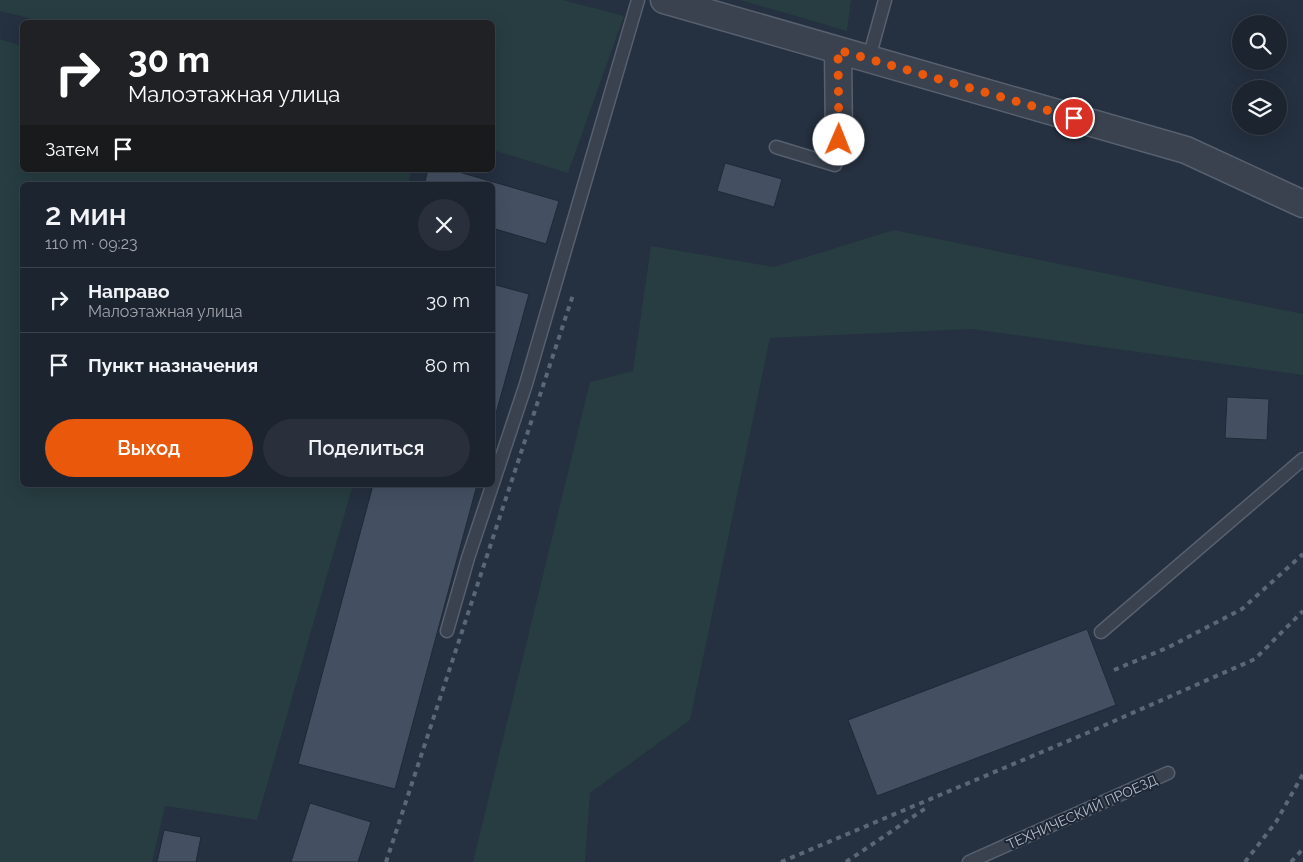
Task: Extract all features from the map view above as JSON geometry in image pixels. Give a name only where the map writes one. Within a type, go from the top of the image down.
[{"type":"street","points":[[664,0],[1186,150],[1303,204]]},
{"type":"street","points":[[838,50],[839,140]]},
{"type":"lane","points":[[495,477],[526,384],[638,0]]},
{"type":"lane","points":[[870,58],[884,0]]},
{"type":"lane","points":[[776,147],[835,165],[839,140]]},
{"type":"lane","points":[[1101,632],[1303,459]]},
{"type":"lane","points":[[447,632],[468,558],[492,487]]},
{"type":"lane","name":"ТЕХНИЧЕСКИЙ ПРОЕЗД","points":[[969,862],[1168,773]]},
{"type":"green space","points":[[0,0],[563,0],[624,16],[568,173],[495,151],[495,20],[37,20],[0,11]]},
{"type":"green space","points":[[740,0],[851,0],[847,31]]},
{"type":"green space","points":[[0,39],[20,45],[20,172],[411,172],[409,182],[20,182],[20,487],[352,487],[257,820],[165,806],[152,862],[0,862]]},
{"type":"green space","points":[[894,230],[1303,314],[1303,375],[972,329],[770,338],[690,720],[590,793],[585,862],[473,862],[590,382],[633,371],[651,246],[774,267]]},
{"type":"building","points":[[725,163],[782,179],[774,207],[717,191]]},
{"type":"building","points":[[427,172],[459,172],[493,182],[425,182]]},
{"type":"building","points":[[495,182],[559,201],[546,244],[495,229]]},
{"type":"building","points":[[495,285],[529,294],[495,417]]},
{"type":"building","points":[[1227,397],[1269,399],[1267,440],[1225,438]]},
{"type":"building","points":[[372,487],[476,487],[395,789],[298,764]]},
{"type":"building","points":[[1087,629],[1116,705],[877,796],[848,720]]},
{"type":"building","points":[[310,803],[371,822],[358,862],[291,862]]},
{"type":"building","points":[[164,830],[201,837],[196,862],[157,862]]},
{"type":"railway","points":[[386,862],[573,295]]},
{"type":"railway","points":[[1114,670],[1169,647],[1242,609],[1303,554]]},
{"type":"railway","points":[[781,862],[1087,733],[1255,659],[1303,611]]},
{"type":"railway","points":[[1245,862],[1276,822],[1303,774]]},
{"type":"railway","points":[[846,862],[929,806]]},
{"type":"railway","points":[[1291,862],[1303,849]]},
{"type":"route","points":[[839,140],[838,50],[1074,118]]}]
